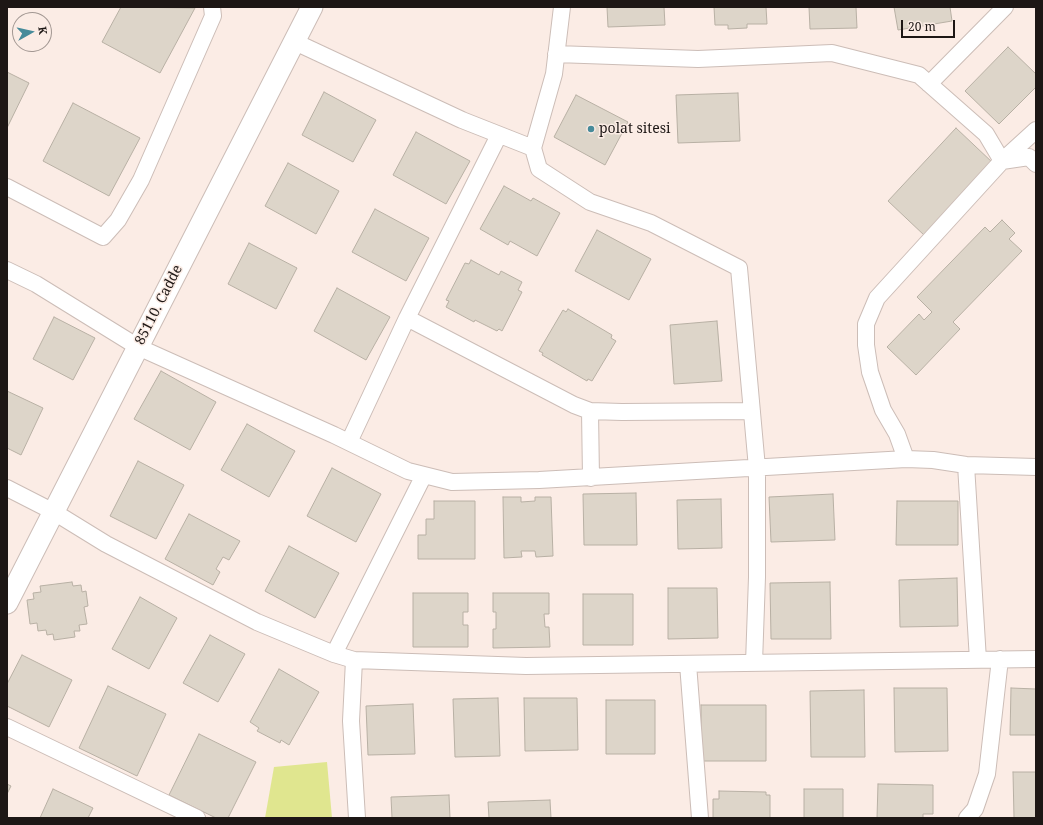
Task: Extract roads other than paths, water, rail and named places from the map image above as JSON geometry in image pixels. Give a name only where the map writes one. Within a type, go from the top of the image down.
[{"type":"street","points":[[7,187],[103,237],[118,220],[141,180],[213,16],[212,7]]},
{"type":"street","name":"85110. Cadde","points":[[7,603],[312,7]]},
{"type":"street","points":[[562,7],[554,74],[533,148],[540,169],[590,202],[651,223],[739,268],[757,468],[757,576],[754,663]]},
{"type":"street","points":[[929,84],[1005,7]]},
{"type":"street","points":[[295,42],[462,120],[533,148]]},
{"type":"street","points":[[556,54],[698,59],[832,53],[919,75],[986,134],[1002,161]]},
{"type":"street","points":[[906,459],[897,434],[883,410],[870,372],[866,345],[866,324],[877,298],[1002,161],[1036,130]]},
{"type":"street","points":[[349,442],[407,318],[499,135]]},
{"type":"street","points":[[1002,161],[1029,157],[1036,164]]},
{"type":"street","points":[[7,270],[36,284],[138,347],[349,442],[408,471],[452,482],[591,478],[906,459],[933,460],[966,465],[1036,467]]},
{"type":"street","points":[[407,318],[590,411],[752,411]]},
{"type":"street","points":[[590,411],[591,478]]},
{"type":"street","points":[[966,465],[978,660]]},
{"type":"street","points":[[334,654],[424,475]]},
{"type":"street","points":[[7,488],[54,512],[106,544],[257,622],[334,654],[354,660],[526,666],[1036,659]]},
{"type":"street","points":[[354,660],[352,721],[357,818]]},
{"type":"street","points":[[967,818],[975,809],[987,774],[1000,660]]},
{"type":"street","points":[[688,664],[700,818]]},
{"type":"street","points":[[7,727],[197,818]]},
{"type":"place","name":"polat sitesi","points":[[591,129]]}]
